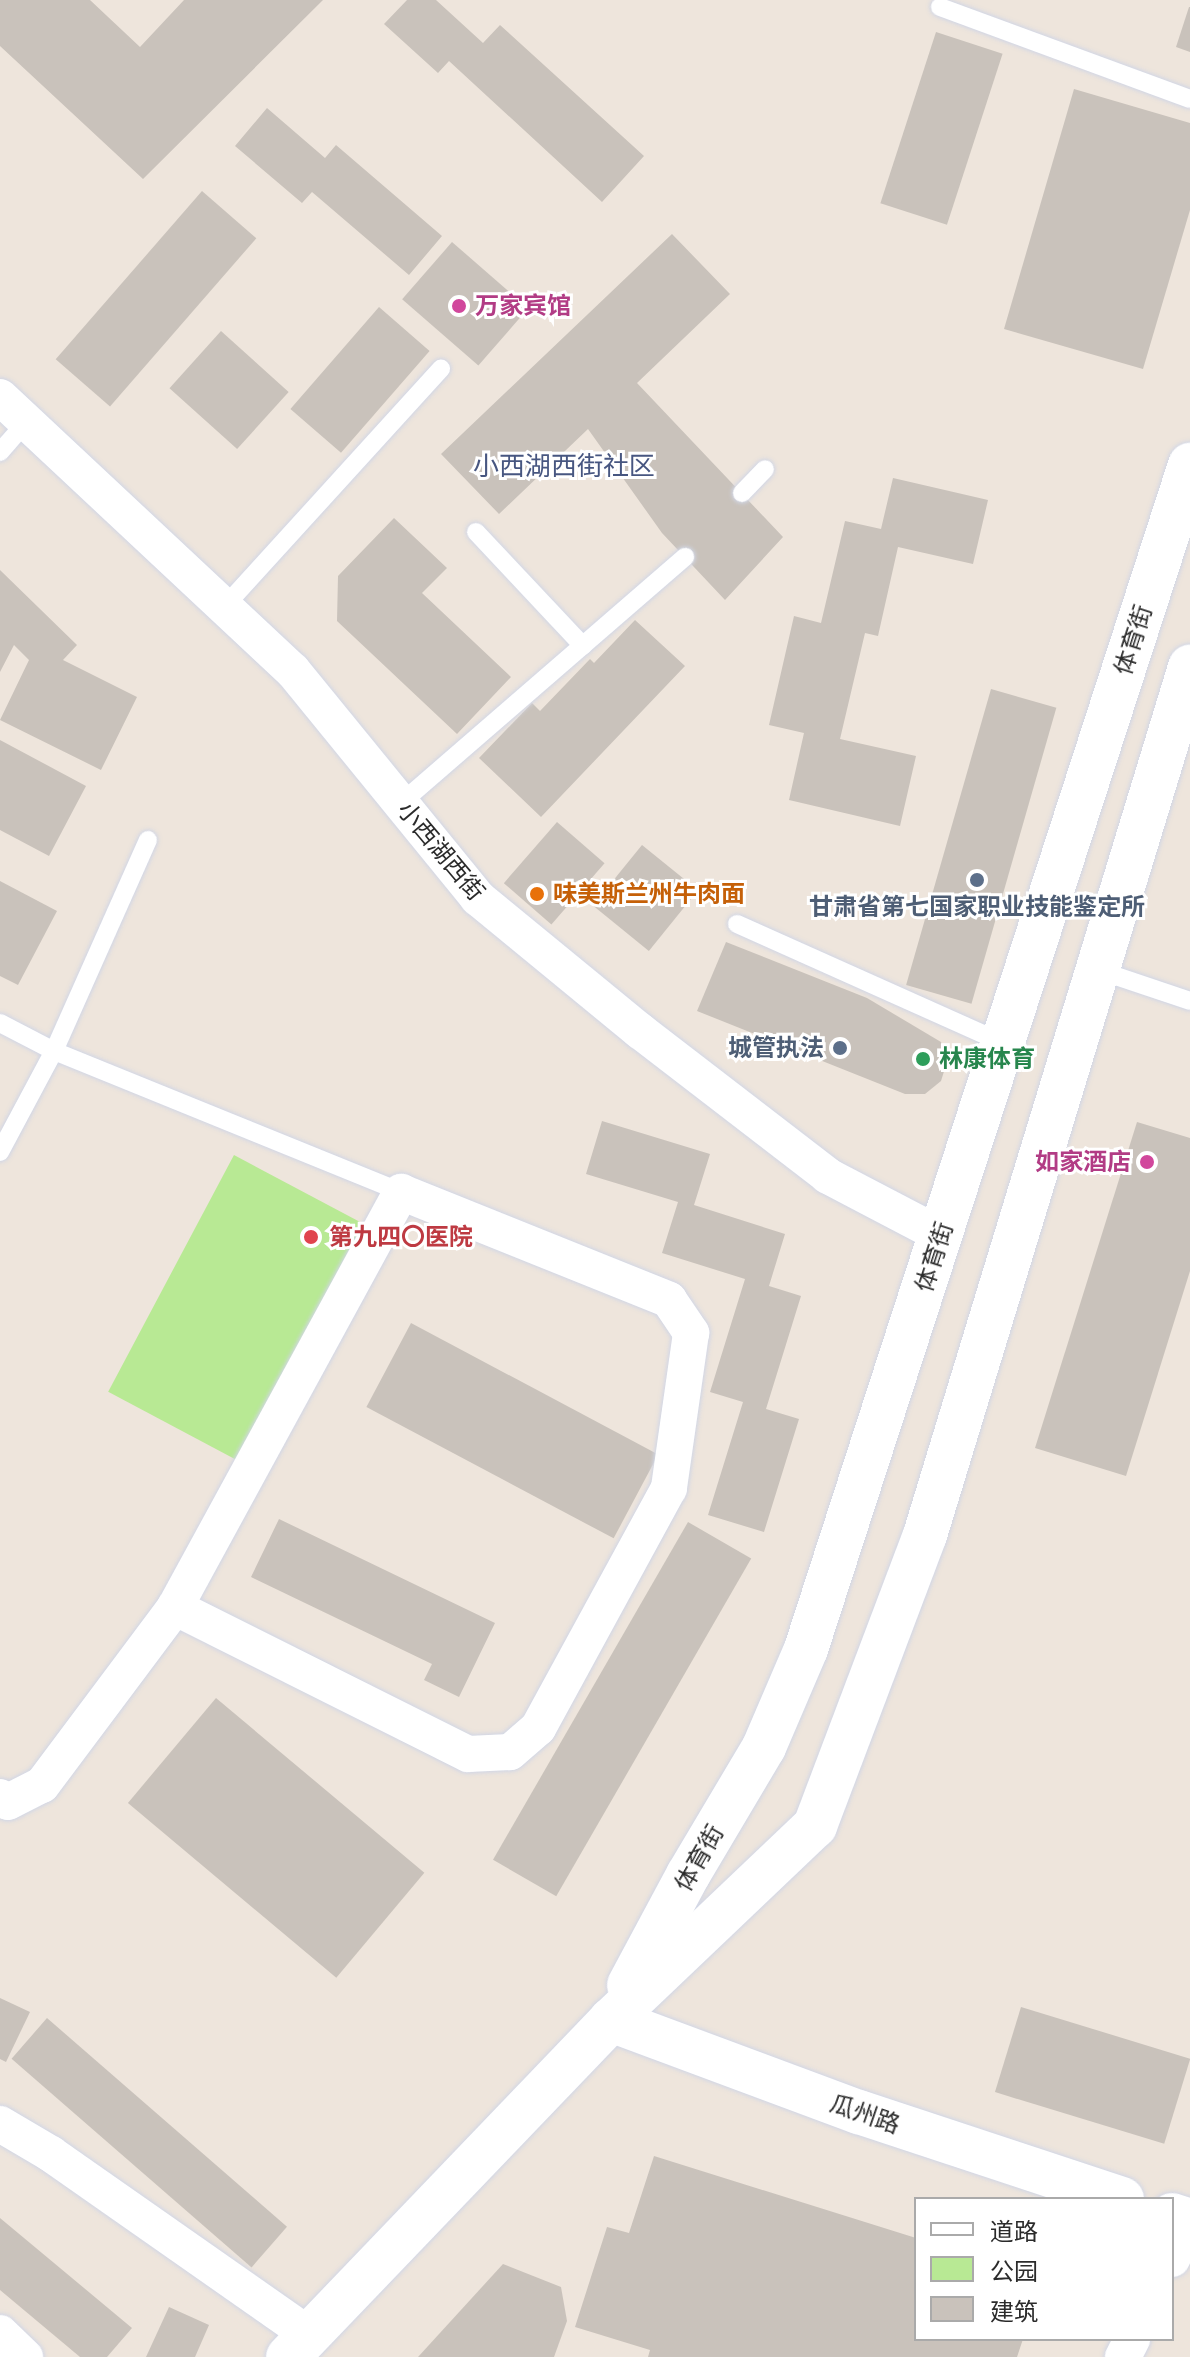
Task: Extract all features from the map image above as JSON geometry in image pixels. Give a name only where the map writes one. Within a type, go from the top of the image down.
[{"type":"street","name":"小西湖西街","points":[[0,397],[293,671],[478,898],[640,1031],[828,1176],[941,1235]]},
{"type":"street","name":"体育街","points":[[611,2020],[688,1875],[764,1747],[806,1649],[1190,465]]},
{"type":"street","name":"体育街","points":[[298,2346],[611,2020],[815,1826],[925,1535],[1190,667]]},
{"type":"street","points":[[0,1797],[8,1802],[42,1785],[175,1607],[401,1192],[669,1300],[691,1333],[669,1488],[538,1728],[510,1752],[468,1754],[175,1607]]},
{"type":"street","name":"瓜州路","points":[[611,2020],[859,2112],[1116,2197]]},
{"type":"street","points":[[0,2124],[51,2154],[298,2346]]},
{"type":"street","points":[[1174,2255],[1190,2222]]},
{"type":"street","points":[[0,2333],[25,2357]]},
{"type":"lane","points":[[940,7],[1190,99]]},
{"type":"lane","points":[[225,606],[441,369]]},
{"type":"lane","points":[[0,452],[28,420]]},
{"type":"lane","points":[[742,493],[765,469]]},
{"type":"lane","points":[[476,532],[583,646]]},
{"type":"lane","points":[[401,803],[685,557]]},
{"type":"lane","points":[[0,1152],[54,1051],[148,840]]},
{"type":"lane","points":[[737,924],[1003,1043]]},
{"type":"lane","points":[[1098,970],[1190,1001]]},
{"type":"lane","points":[[0,1023],[54,1051],[401,1192]]},
{"type":"green space","points":[[234,1155],[363,1224],[237,1460],[108,1392]]},
{"type":"building","points":[[0,0],[90,0],[140,47],[184,0],[323,0],[143,179],[0,46]]},
{"type":"building","points":[[407,0],[436,0],[483,43],[500,25],[644,156],[602,202],[449,61],[438,73],[384,24]]},
{"type":"building","points":[[1190,7],[1190,52],[1176,47]]},
{"type":"building","points":[[936,32],[1003,54],[947,225],[880,203]]},
{"type":"building","points":[[1074,89],[1190,123],[1190,210],[1143,369],[1004,329]]},
{"type":"building","points":[[267,108],[325,158],[336,145],[442,236],[409,275],[312,192],[302,203],[235,146]]},
{"type":"building","points":[[202,191],[256,238],[110,407],[56,359]]},
{"type":"building","points":[[672,234],[730,294],[637,383],[783,537],[725,600],[662,533],[588,429],[499,514],[441,454]]},
{"type":"building","points":[[452,242],[528,308],[478,366],[402,299]]},
{"type":"building","points":[[379,307],[430,351],[341,453],[290,409]]},
{"type":"building","points":[[221,331],[289,392],[237,449],[169,388]]},
{"type":"building","points":[[893,478],[988,500],[973,564],[898,547],[878,636],[865,633],[840,739],[916,756],[900,826],[789,800],[804,733],[769,725],[794,616],[821,623],[845,521],[881,529]]},
{"type":"building","points":[[394,518],[447,568],[422,593],[511,677],[457,734],[337,621],[338,576]]},
{"type":"building","points":[[0,570],[77,645],[63,660],[137,697],[101,770],[0,720],[29,660],[14,645],[0,672]]},
{"type":"building","points":[[635,620],[685,666],[541,817],[479,758],[532,703],[540,711],[590,659],[594,663]]},
{"type":"building","points":[[991,689],[1056,708],[971,1004],[906,985]]},
{"type":"building","points":[[0,740],[86,786],[49,856],[0,830]]},
{"type":"building","points":[[557,822],[605,863],[551,924],[504,883]]},
{"type":"building","points":[[642,845],[698,890],[649,951],[593,906]]},
{"type":"building","points":[[0,881],[57,911],[18,985],[0,976]]},
{"type":"building","points":[[726,942],[867,998],[941,1042],[947,1062],[941,1081],[925,1094],[905,1094],[697,1011]]},
{"type":"building","points":[[602,1121],[710,1154],[694,1205],[785,1234],[769,1286],[801,1296],[766,1409],[799,1419],[764,1532],[708,1515],[743,1402],[710,1392],[745,1279],[662,1253],[678,1202],[586,1174]]},
{"type":"building","points":[[1137,1122],[1190,1138],[1190,1271],[1126,1476],[1035,1448]]},
{"type":"building","points":[[411,1323],[658,1454],[614,1538],[366,1407]]},
{"type":"building","points":[[279,1519],[495,1623],[459,1697],[424,1680],[432,1664],[251,1577]]},
{"type":"building","points":[[688,1522],[751,1558],[556,1896],[493,1860]]},
{"type":"building","points":[[216,1698],[424,1873],[336,1978],[128,1803]]},
{"type":"building","points":[[0,1998],[30,2012],[6,2062],[0,2059]]},
{"type":"building","points":[[1021,2007],[1190,2059],[1164,2144],[995,2092]]},
{"type":"building","points":[[47,2018],[287,2227],[252,2267],[12,2059]]},
{"type":"building","points":[[654,2156],[914,2237],[914,2341],[1022,2341],[1017,2357],[648,2357],[650,2350],[575,2327],[607,2227],[629,2233]]},
{"type":"building","points":[[0,2218],[132,2328],[107,2357],[80,2357],[0,2290]]},
{"type":"building","points":[[503,2264],[561,2287],[567,2321],[554,2357],[418,2357]]},
{"type":"building","points":[[169,2307],[209,2325],[195,2357],[146,2357]]},
{"type":"place","name":"万家宾馆","points":[[459,306]]},
{"type":"place","name":"甘肃省第七国家职业技能鉴定所","points":[[977,880]]},
{"type":"place","name":"味美斯兰州牛肉面","points":[[537,894]]},
{"type":"place","name":"城管执法","points":[[840,1048]]},
{"type":"place","name":"林康体育","points":[[923,1059]]},
{"type":"place","name":"如家酒店","points":[[1147,1162]]},
{"type":"place","name":"第九四〇医院","points":[[311,1237]]},
{"type":"district","name":"小西湖西街社区","points":[[564,466]]}]
